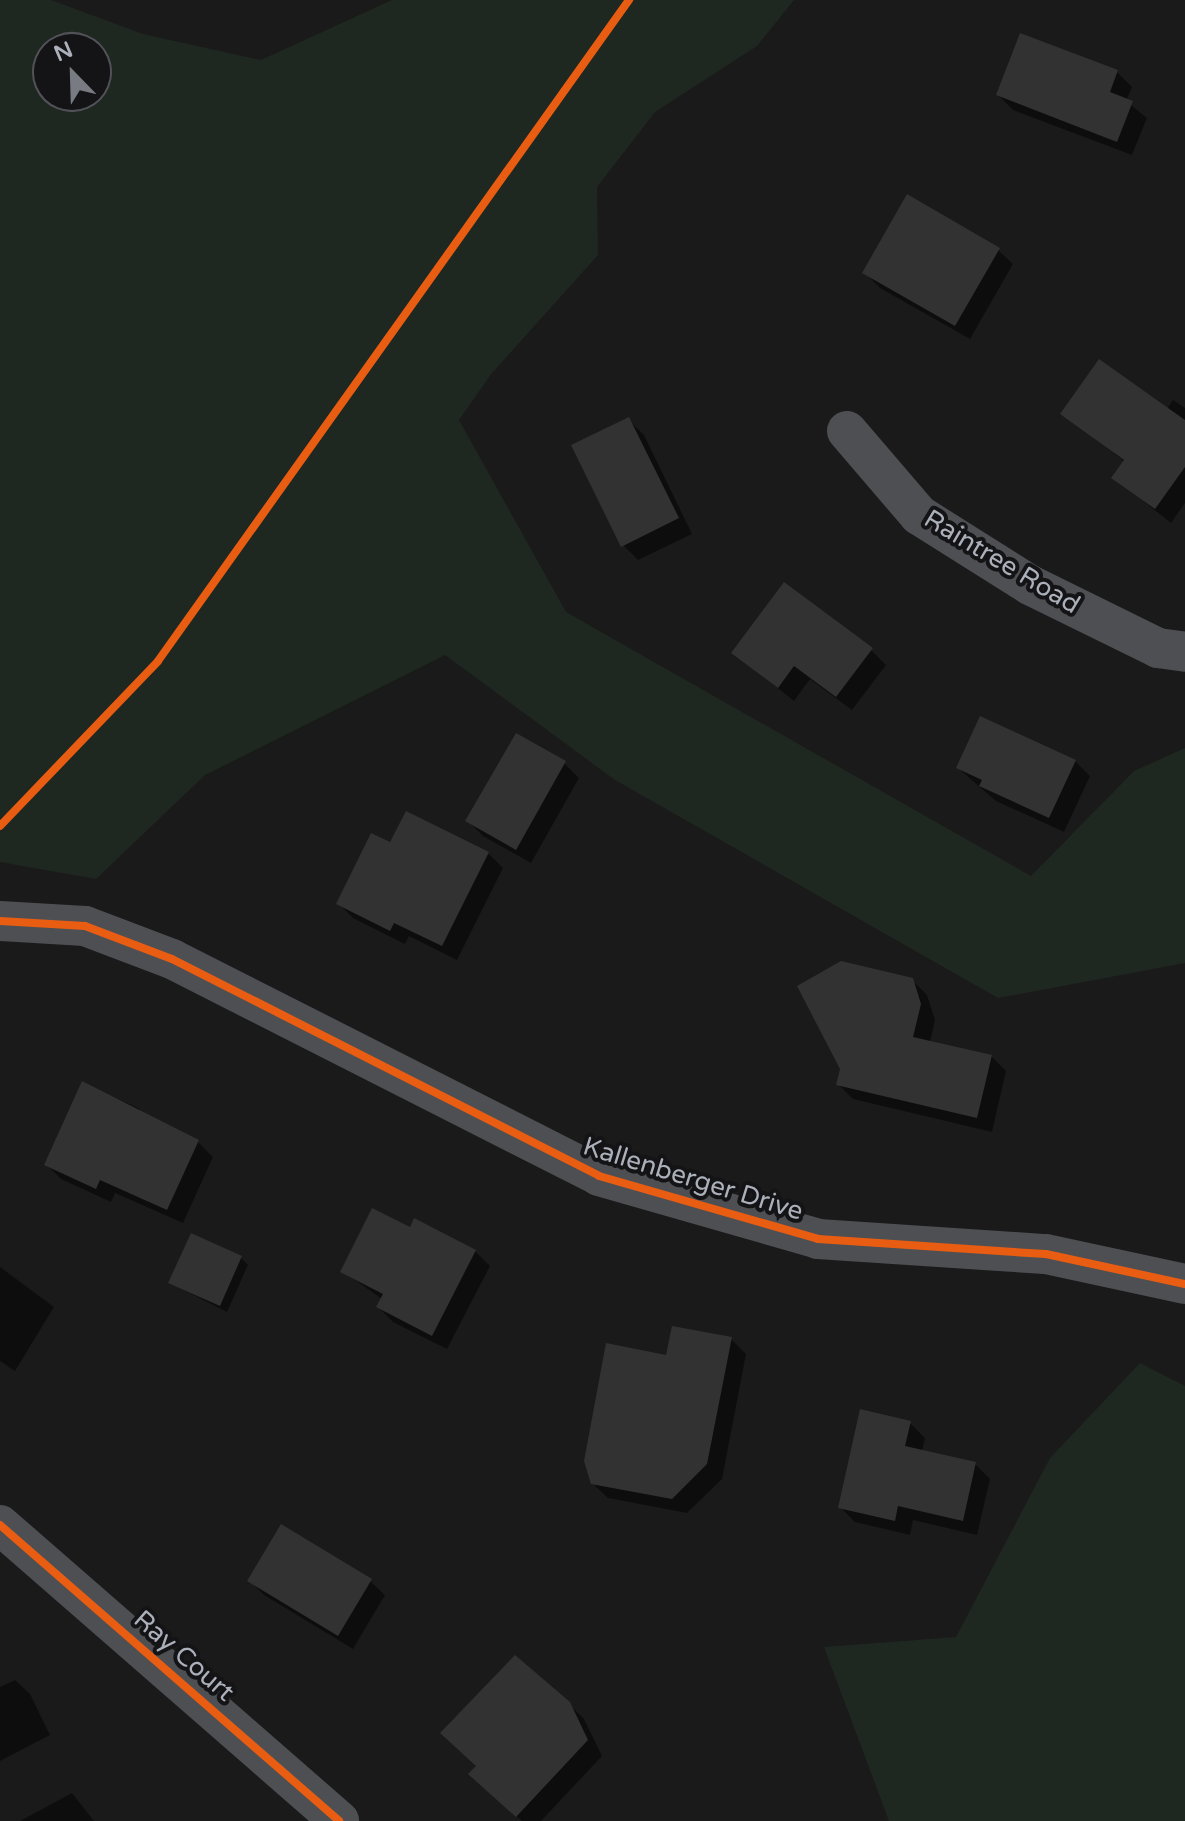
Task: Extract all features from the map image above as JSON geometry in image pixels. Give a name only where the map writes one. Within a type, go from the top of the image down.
[{"type":"street","name":"Raintree Road","points":[[847,431],[919,515],[1030,585],[1158,648],[1185,652]]},
{"type":"street","name":"Kallenberger Drive","points":[[0,921],[85,926],[172,959],[599,1176],[818,1239],[1046,1254],[1185,1284]]},
{"type":"street","name":"Ray Court","points":[[0,1525],[339,1821]]},
{"type":"shaded area","points":[[0,0],[51,0],[143,34],[261,60],[392,0],[794,0],[757,46],[655,112],[597,187],[598,255],[492,373],[459,420],[566,612],[1031,876],[1134,771],[1185,748],[1185,963],[998,998],[615,780],[445,655],[205,775],[96,879],[0,862]]},
{"type":"shaded area","points":[[1140,1363],[1185,1386],[1185,1821],[889,1821],[824,1647],[956,1637],[1050,1458]]},
{"type":"building","points":[[1020,33],[1118,70],[1110,92],[1133,101],[1117,142],[996,95]]},
{"type":"building","points":[[907,194],[1000,248],[955,326],[862,273]]},
{"type":"building","points":[[1099,359],[1185,420],[1185,467],[1155,509],[1111,478],[1124,460],[1060,414]]},
{"type":"building","points":[[629,417],[679,518],[621,547],[571,445]]},
{"type":"building","points":[[784,582],[873,648],[836,697],[794,666],[778,688],[731,653]]},
{"type":"building","points":[[980,716],[1076,760],[1049,818],[979,786],[982,780],[956,768]]},
{"type":"building","points":[[516,733],[566,761],[516,850],[465,821]]},
{"type":"building","points":[[406,811],[489,852],[442,946],[394,923],[390,931],[336,904],[371,833],[390,842]]},
{"type":"building","points":[[841,961],[913,978],[921,1004],[913,1037],[992,1055],[977,1118],[836,1085],[840,1069],[797,986]]},
{"type":"building","points":[[82,1081],[199,1140],[167,1210],[100,1180],[96,1189],[44,1165]]},
{"type":"building","points":[[372,1208],[410,1227],[414,1218],[476,1250],[432,1336],[376,1307],[383,1294],[340,1272]]},
{"type":"building","points":[[191,1233],[242,1256],[220,1306],[168,1283]]},
{"type":"building","points":[[672,1326],[732,1337],[707,1464],[672,1499],[591,1484],[584,1461],[606,1343],[666,1355]]},
{"type":"building","points":[[860,1409],[911,1421],[905,1446],[976,1462],[963,1521],[898,1506],[895,1521],[838,1508]]},
{"type":"building","points":[[281,1524],[372,1579],[338,1636],[247,1581]]},
{"type":"building","points":[[515,1655],[570,1702],[588,1740],[516,1817],[468,1774],[476,1766],[440,1733]]},
{"type":"cycle path","points":[[0,826],[158,661],[629,0]]},
{"type":"cycle path","points":[[0,921],[85,926],[172,959],[599,1176],[818,1239],[1046,1254],[1185,1284]]},
{"type":"cycle path","points":[[0,1525],[339,1821]]}]
